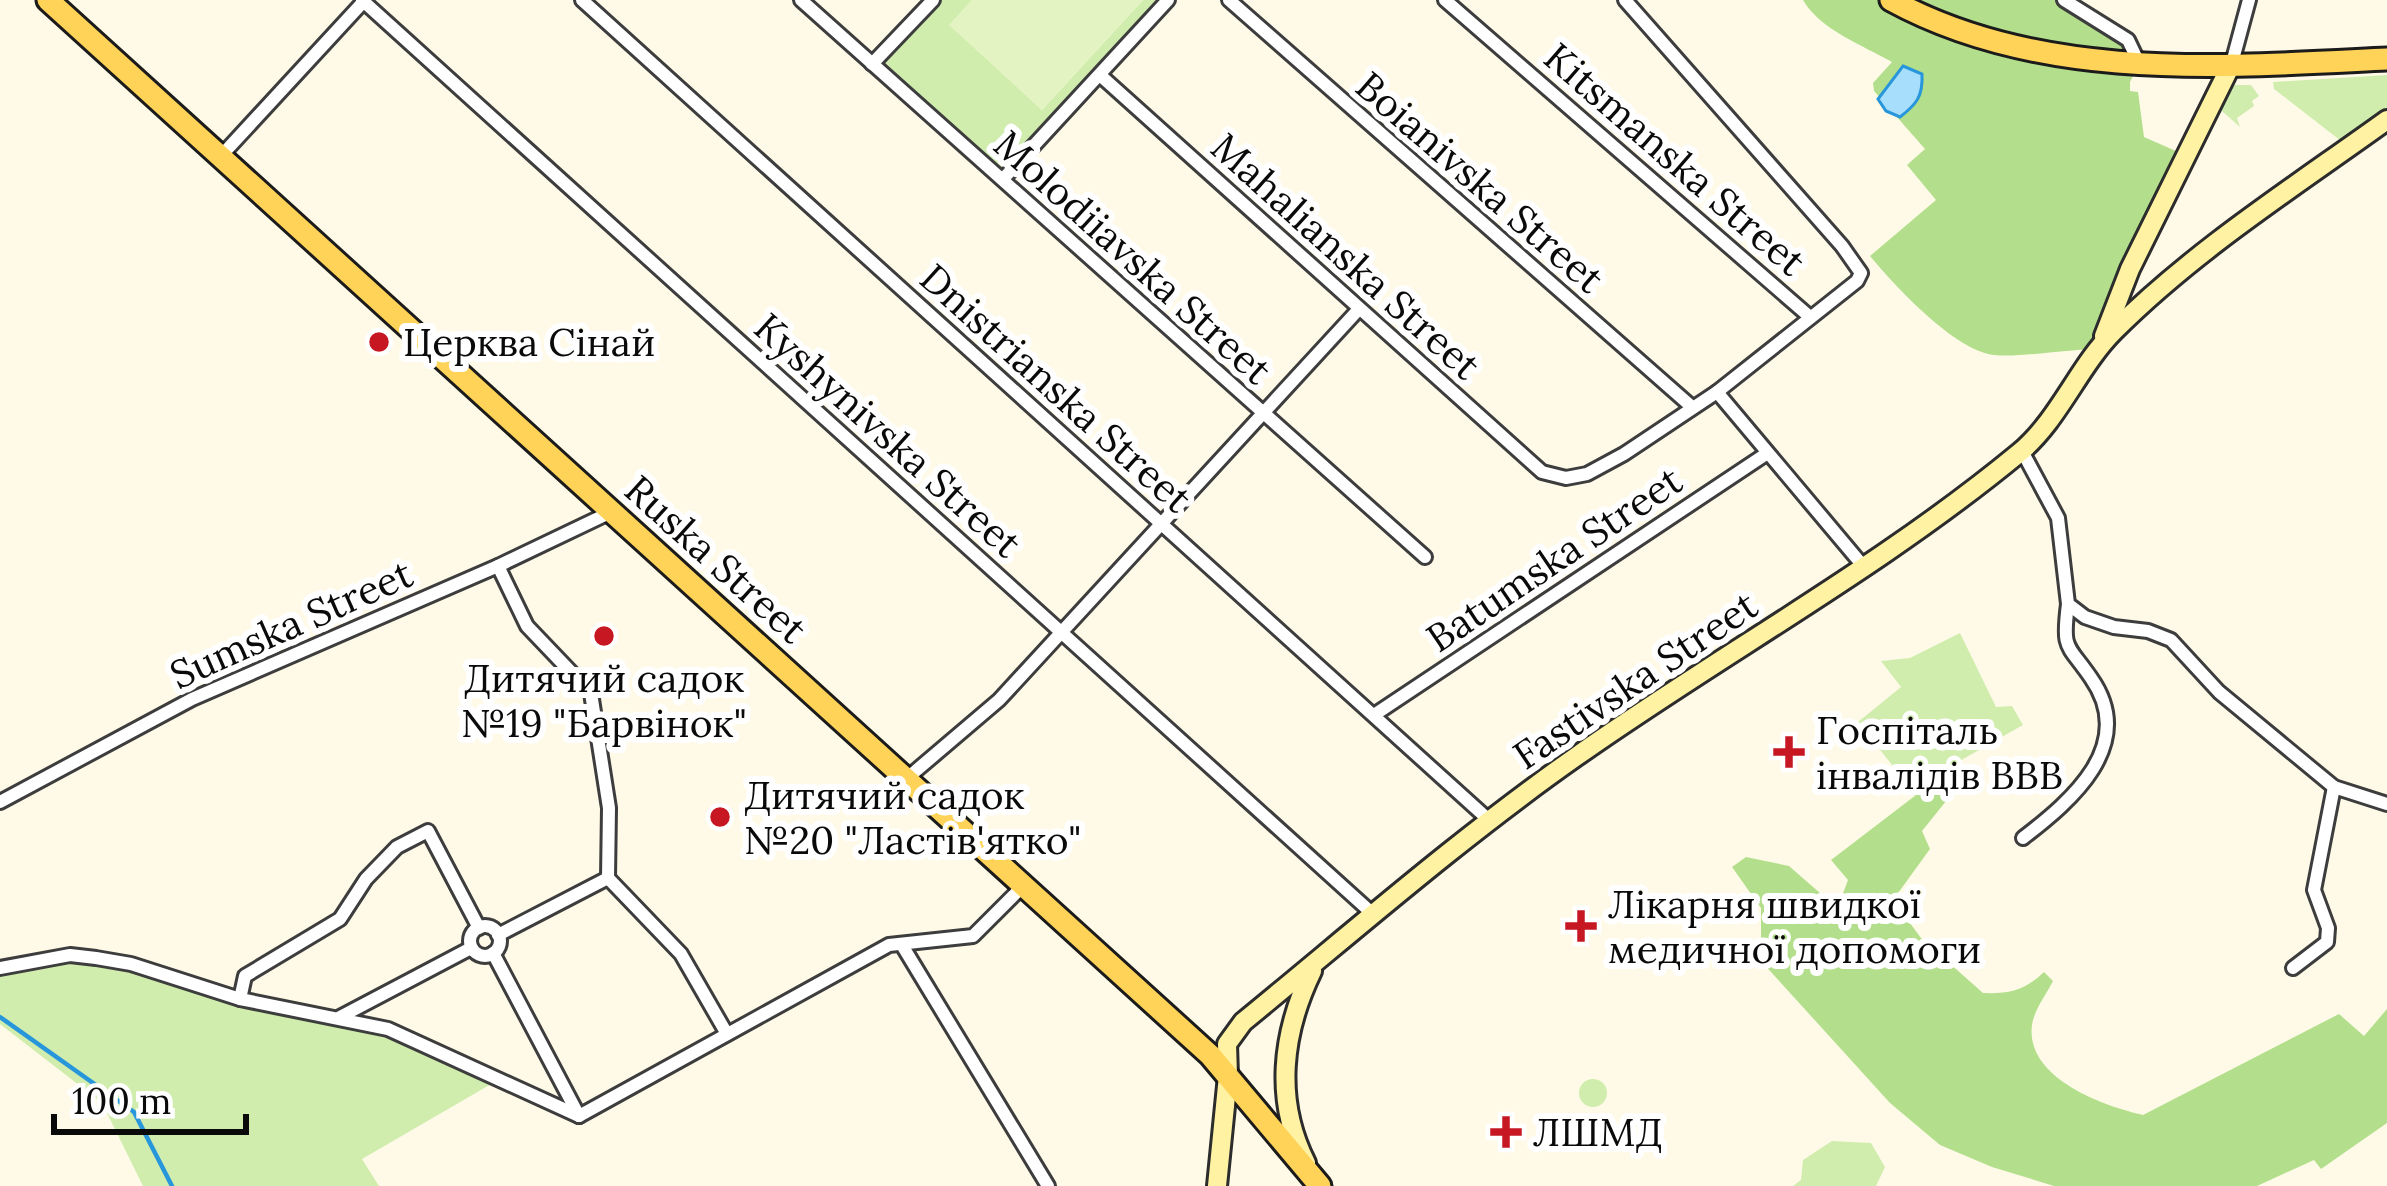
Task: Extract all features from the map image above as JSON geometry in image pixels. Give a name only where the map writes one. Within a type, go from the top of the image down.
[{"type":"main road","name":"Ruska Street","points":[[48,0],[1228,1076],[1317,1183]]},
{"type":"main road","points":[[1891,0],[2012,46],[2068,57],[2139,63],[2387,59]]},
{"type":"main road","name":"Fastivska Street","points":[[2098,348],[2130,269],[2232,63]]},
{"type":"main road","name":"Fastivska Street","points":[[1217,1186],[1227,1044],[1243,1022],[1577,756],[1864,567],[2022,451],[2098,348],[2128,317],[2250,217],[2387,120]]},
{"type":"main road","points":[[1317,962],[1298,998],[1284,1054],[1289,1115],[1317,1183]]},
{"type":"street","name":"Dnistrianska Street","points":[[582,0],[1490,821]]},
{"type":"street","name":"Molodiiavska Street","points":[[801,0],[1425,557]]},
{"type":"street","points":[[872,64],[933,0]]},
{"type":"street","points":[[1003,179],[1168,0]]},
{"type":"street","name":"Boianivska Street","points":[[1229,0],[1692,407]]},
{"type":"street","name":"Kitsmanska Street","points":[[1445,0],[1810,317]]},
{"type":"street","points":[[1625,0],[1861,273],[1857,281],[1692,407]]},
{"type":"street","points":[[2064,0],[2128,40],[2139,63]]},
{"type":"street","points":[[2232,63],[2249,0]]},
{"type":"street","points":[[221,156],[364,1]]},
{"type":"street","name":"Kyshynivska Street","points":[[364,1],[1374,915]]},
{"type":"street","name":"Mahalianska Street","points":[[1101,76],[1542,472],[1554,478],[1587,474],[1692,407]]},
{"type":"street","points":[[905,780],[977,721],[1359,309]]},
{"type":"street","points":[[1717,392],[1864,567]]},
{"type":"street","points":[[2022,451],[2058,518],[2069,654],[2094,681],[2106,717],[2097,764],[2078,792],[2024,838]]},
{"type":"street","name":"Batumska Street","points":[[1375,715],[1766,454]]},
{"type":"street","name":"Sumska Street","points":[[0,802],[192,699],[611,512]]},
{"type":"street","points":[[498,566],[527,626],[591,693],[609,808],[608,878],[681,954],[727,1034]]},
{"type":"street","points":[[2068,604],[2114,627],[2148,631],[2171,640],[2219,692],[2334,787],[2387,804]]},
{"type":"street","points":[[2293,968],[2327,941],[2328,928],[2314,890],[2334,787]]},
{"type":"street","points":[[240,999],[244,976],[340,919],[366,879],[397,848],[428,830],[478,928]]},
{"type":"street","points":[[499,935],[608,878]]},
{"type":"street","points":[[579,1116],[889,945],[973,936],[1022,887]]},
{"type":"street","points":[[488,927],[499,935],[500,944],[493,953],[482,956],[472,947],[471,935],[478,928],[488,927]]},
{"type":"street","points":[[902,945],[1048,1186]]},
{"type":"street","points":[[339,1017],[472,947]]},
{"type":"street","points":[[493,953],[579,1116]]},
{"type":"street","points":[[0,968],[46,957],[96,958],[131,964],[240,999],[388,1029],[579,1116]]},
{"type":"green space","points":[[932,0],[972,0],[950,25],[1042,110],[1143,0],[1169,0],[1003,180],[872,64]]},
{"type":"green space","points":[[972,0],[1143,0],[1042,110],[949,25]]},
{"type":"green space","points":[[1803,0],[2062,0],[2115,31],[2139,64],[2130,91],[2138,92],[2144,137],[2185,155],[2098,349],[2004,356],[1978,351],[1944,330],[1870,256],[1936,200],[1907,165],[1925,149],[1874,91],[1873,83],[1892,62],[1831,28]]},
{"type":"green space","points":[[2387,75],[2387,113],[2341,141],[2274,89],[2273,82]]},
{"type":"green space","points":[[2225,85],[2251,85],[2259,96],[2237,118],[2240,127],[2215,105]]},
{"type":"green space","points":[[1960,633],[1996,707],[2012,706],[2023,725],[1951,766],[1915,794],[1858,722],[1901,687],[1881,661],[1910,658]]},
{"type":"green space","points":[[1950,769],[1957,779],[1955,790],[1922,831],[1930,849],[1893,900],[1921,938],[1983,993],[2016,990],[2044,972],[2053,981],[2032,1025],[2033,1044],[2053,1074],[2088,1097],[2143,1115],[2339,1014],[2364,1036],[2387,1009],[2387,1123],[2321,1169],[2314,1160],[2257,1186],[2054,1186],[1940,1145],[1890,1103],[1761,961],[1761,908],[1732,867],[1746,857],[1789,866],[1828,900],[1842,896],[1848,880],[1831,860]]},
{"type":"green space","points":[[70,954],[387,1034],[493,1083],[362,1159],[379,1186],[143,1186],[102,1103],[0,1024],[0,968]]},
{"type":"green space","points":[[1593,1079],[1603,1083],[1607,1093],[1603,1103],[1593,1107],[1583,1103],[1579,1093],[1583,1083]]},
{"type":"green space","points":[[1832,1141],[1871,1143],[1885,1167],[1876,1186],[1793,1186],[1801,1180],[1803,1160]]},
{"type":"water","points":[[1903,66],[1922,74],[1922,82],[1918,99],[1900,117],[1886,111],[1878,99]]},
{"type":"waterway","points":[[0,1017],[134,1112],[172,1186]]},
{"type":"place","name":"Церква Сінай","points":[[379,342]]},
{"type":"place","name":"Дитячий садок №19 \"Барвінок\"","points":[[604,636]]},
{"type":"place","name":"Госпіталь інвалідів ВВВ","points":[[1789,752]]},
{"type":"place","name":"Дитячий садок №20 \"Ластів'ятко\"","points":[[720,817]]},
{"type":"place","name":"Лікарня швидкої медичної допомоги","points":[[1581,926]]},
{"type":"place","name":"ЛШМД","points":[[1506,1132]]}]
